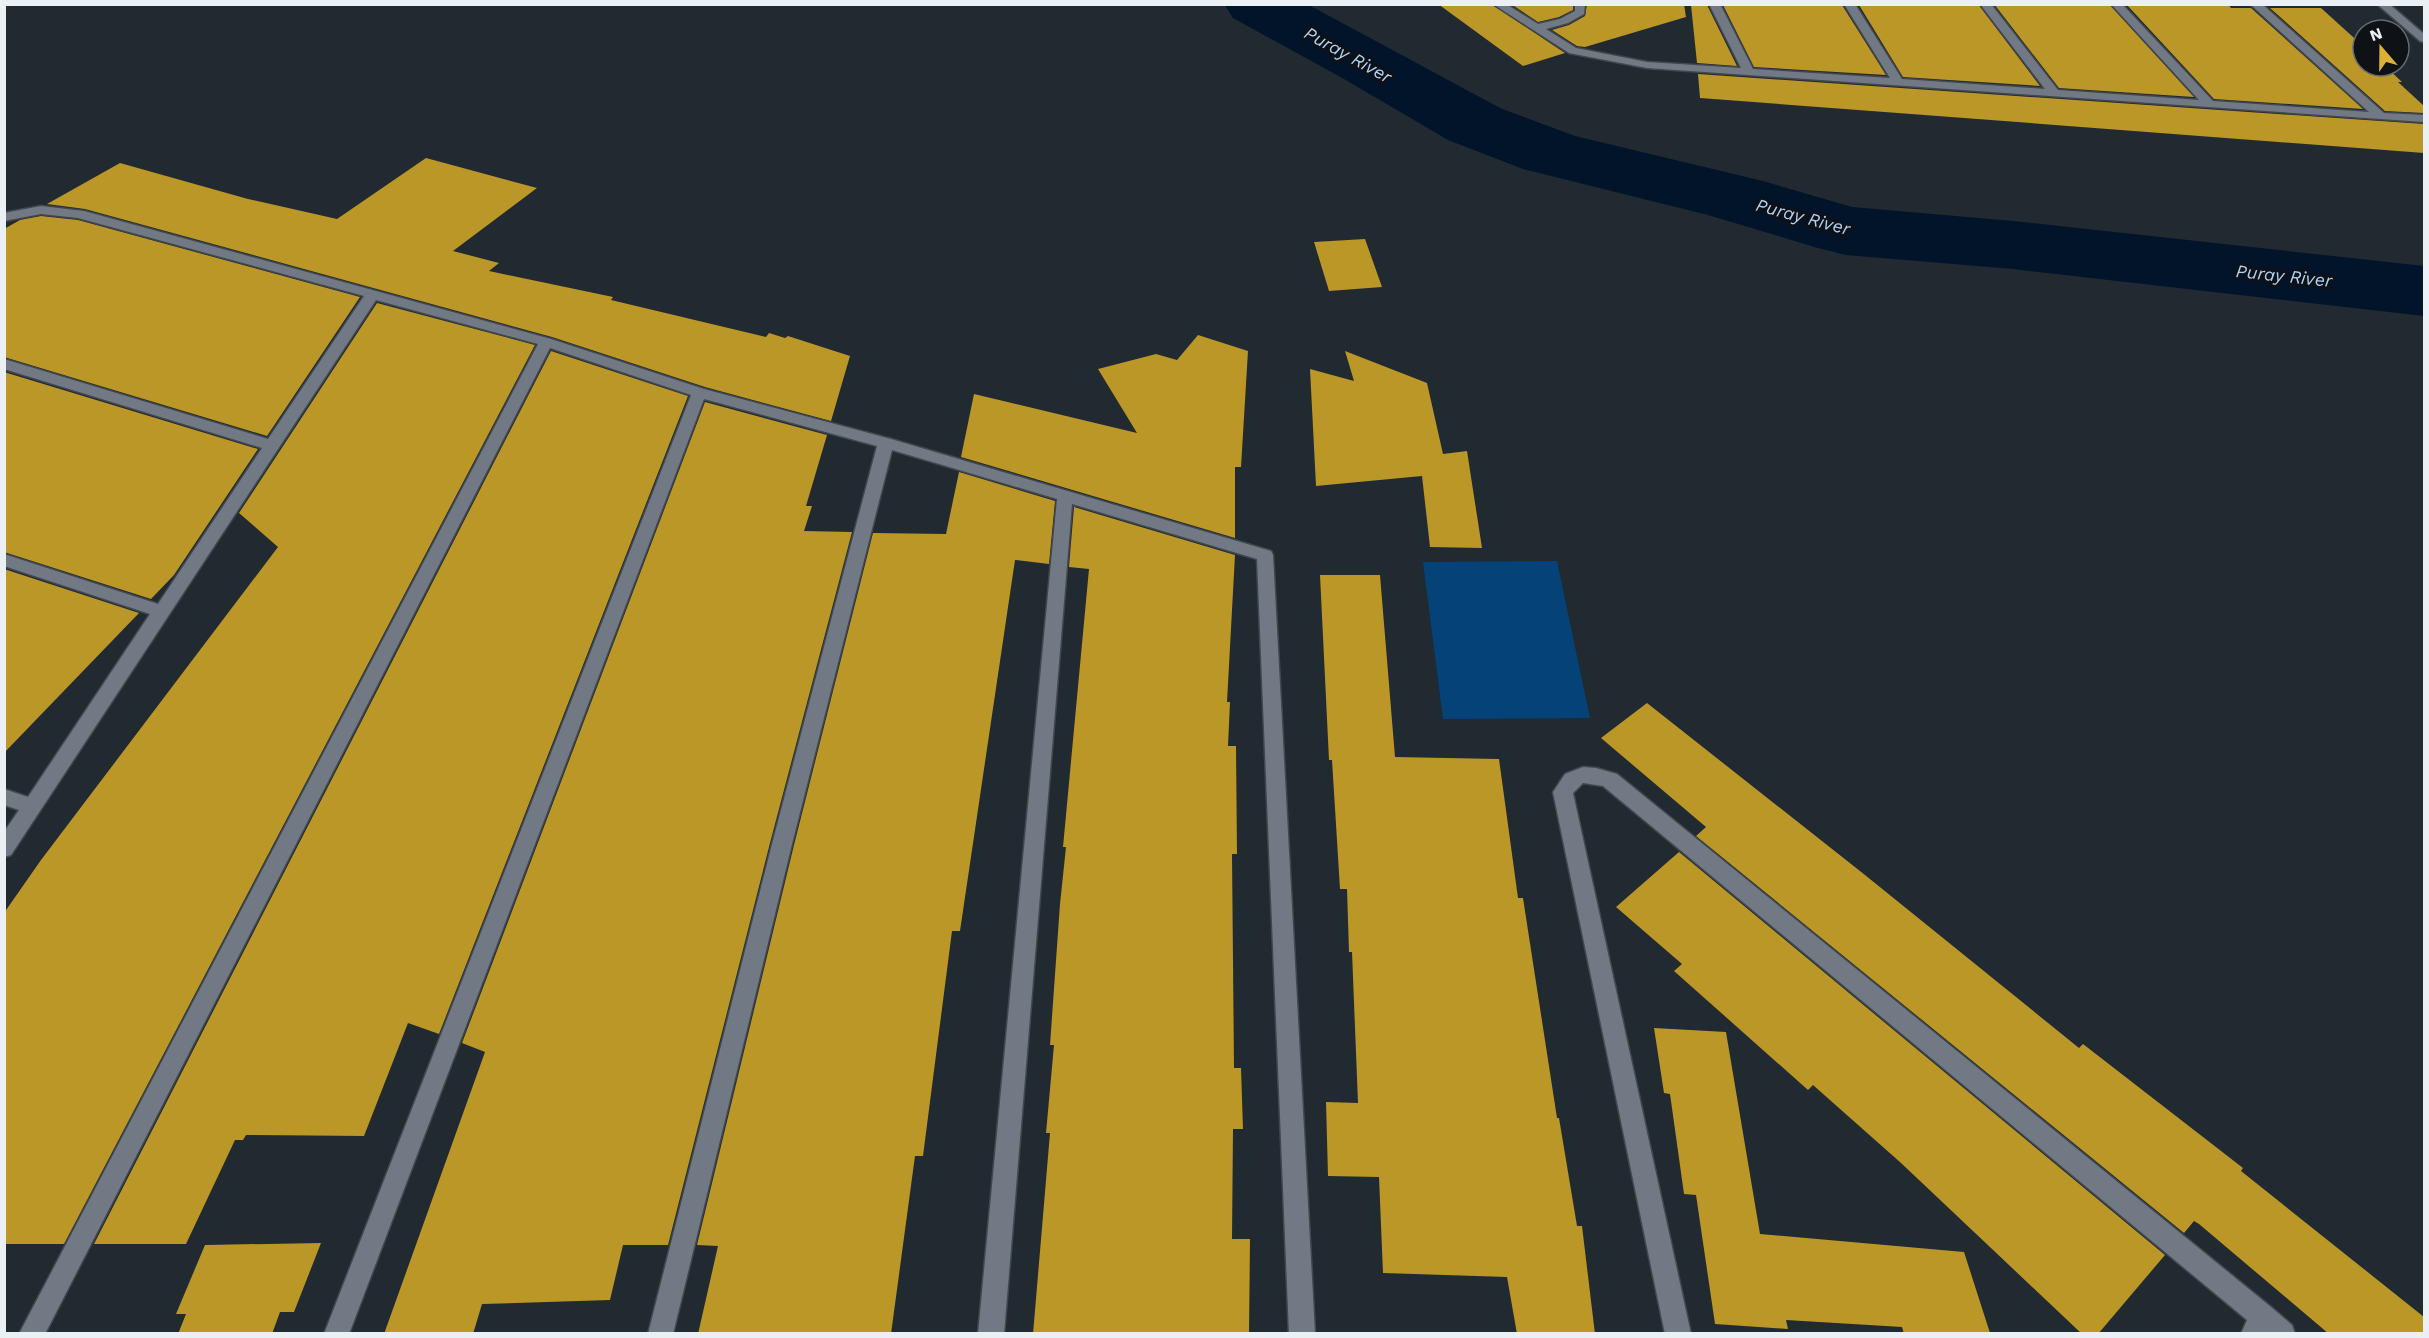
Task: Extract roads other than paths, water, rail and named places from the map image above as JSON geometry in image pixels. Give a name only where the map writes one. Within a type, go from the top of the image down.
[{"type":"street","points":[[1498,4],[1573,51],[1647,65],[2055,94],[2208,102],[2424,119]]},
{"type":"street","points":[[1538,28],[1563,21],[1580,12],[1580,4]]},
{"type":"street","points":[[1714,4],[1749,73]]},
{"type":"street","points":[[1849,4],[1898,82]]},
{"type":"street","points":[[1985,4],[2055,94]]},
{"type":"street","points":[[2116,4],[2208,102]]},
{"type":"street","points":[[2255,4],[2380,115]]},
{"type":"street","points":[[2382,4],[2424,39]]},
{"type":"street","points":[[4,217],[20,211],[54,209],[79,214],[546,342],[699,393],[886,443],[1265,555],[1302,1334]]},
{"type":"street","points":[[4,849],[372,295]]},
{"type":"street","points":[[31,1334],[546,342]]},
{"type":"street","points":[[4,364],[272,446]]},
{"type":"street","points":[[336,1334],[699,393]]},
{"type":"street","points":[[660,1334],[782,844],[886,443]]},
{"type":"street","points":[[992,1334],[1065,495]]},
{"type":"street","points":[[4,560],[160,611]]},
{"type":"street","points":[[1678,1334],[1563,792],[1567,783],[1579,776],[1594,774],[1610,780],[2258,1325],[2283,1334]]},
{"type":"street","points":[[4,797],[32,806]]},
{"type":"waterway","name":"Puray River","points":[[1256,4],[1369,64],[1474,124],[1550,153],[1735,198],[1846,231],[2013,245],[2424,291]]}]
